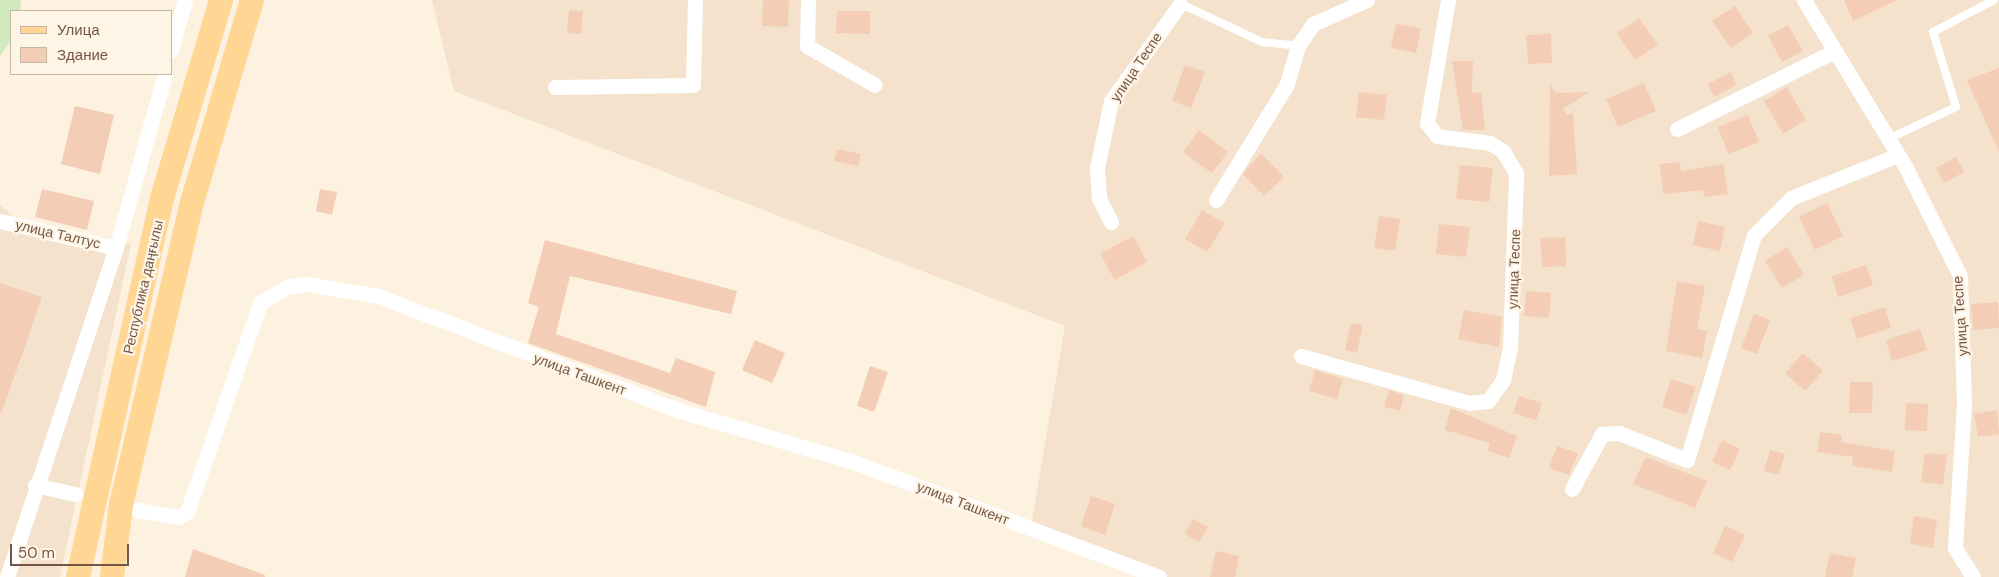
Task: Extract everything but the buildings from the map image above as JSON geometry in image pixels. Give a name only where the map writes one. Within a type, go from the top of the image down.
[{"type":"main road","name":"Республика даңғылы","points":[[78,577],[163,195],[221,0]]},
{"type":"main road","name":"Республика даңғылы","points":[[112,577],[122,505],[193,199],[252,0]]},
{"type":"street","points":[[172,46],[185,0]]},
{"type":"street","points":[[555,87],[693,85],[695,0]]},
{"type":"street","points":[[808,0],[807,46],[875,85]]},
{"type":"street","points":[[1216,200],[1287,84],[1298,46],[1312,24],[1367,0]]},
{"type":"street","name":"улица Теспе","points":[[1301,356],[1469,403],[1496,395],[1503,380],[1510,348],[1516,173],[1503,151],[1490,143],[1437,136],[1427,122],[1448,0]]},
{"type":"street","name":"улица Теспе","points":[[1804,0],[1898,155],[1960,276],[1964,404],[1955,548],[1973,577]]},
{"type":"street","name":"улица Теспе","points":[[1110,222],[1099,198],[1097,168],[1111,101],[1178,2]]},
{"type":"street","points":[[1678,129],[1835,51]]},
{"type":"street","points":[[7,577],[35,485],[116,248],[165,75]]},
{"type":"street","points":[[1572,489],[1602,434],[1619,433],[1687,460],[1754,235],[1791,198],[1898,155]]},
{"type":"street","name":"улица Талтус","points":[[0,221],[116,248]]},
{"type":"street","name":"улица Ташкент","points":[[137,510],[178,517],[187,512],[260,303],[287,287],[307,284],[378,296],[684,412],[851,461],[1159,577]]},
{"type":"street","points":[[35,485],[75,494]]},
{"type":"lane","points":[[1888,139],[1956,108],[1934,32],[1994,0]]},
{"type":"lane","points":[[1178,2],[1262,42],[1298,46]]},
{"type":"shaded area","points":[[432,0],[1999,0],[1999,577],[1145,577],[1030,532],[1065,326],[454,91]]},
{"type":"shaded area","points":[[0,205],[15,218],[131,244],[60,577],[0,577]]},
{"type":"green space","points":[[0,0],[21,0],[20,10],[10,10],[10,41],[0,56]]}]
